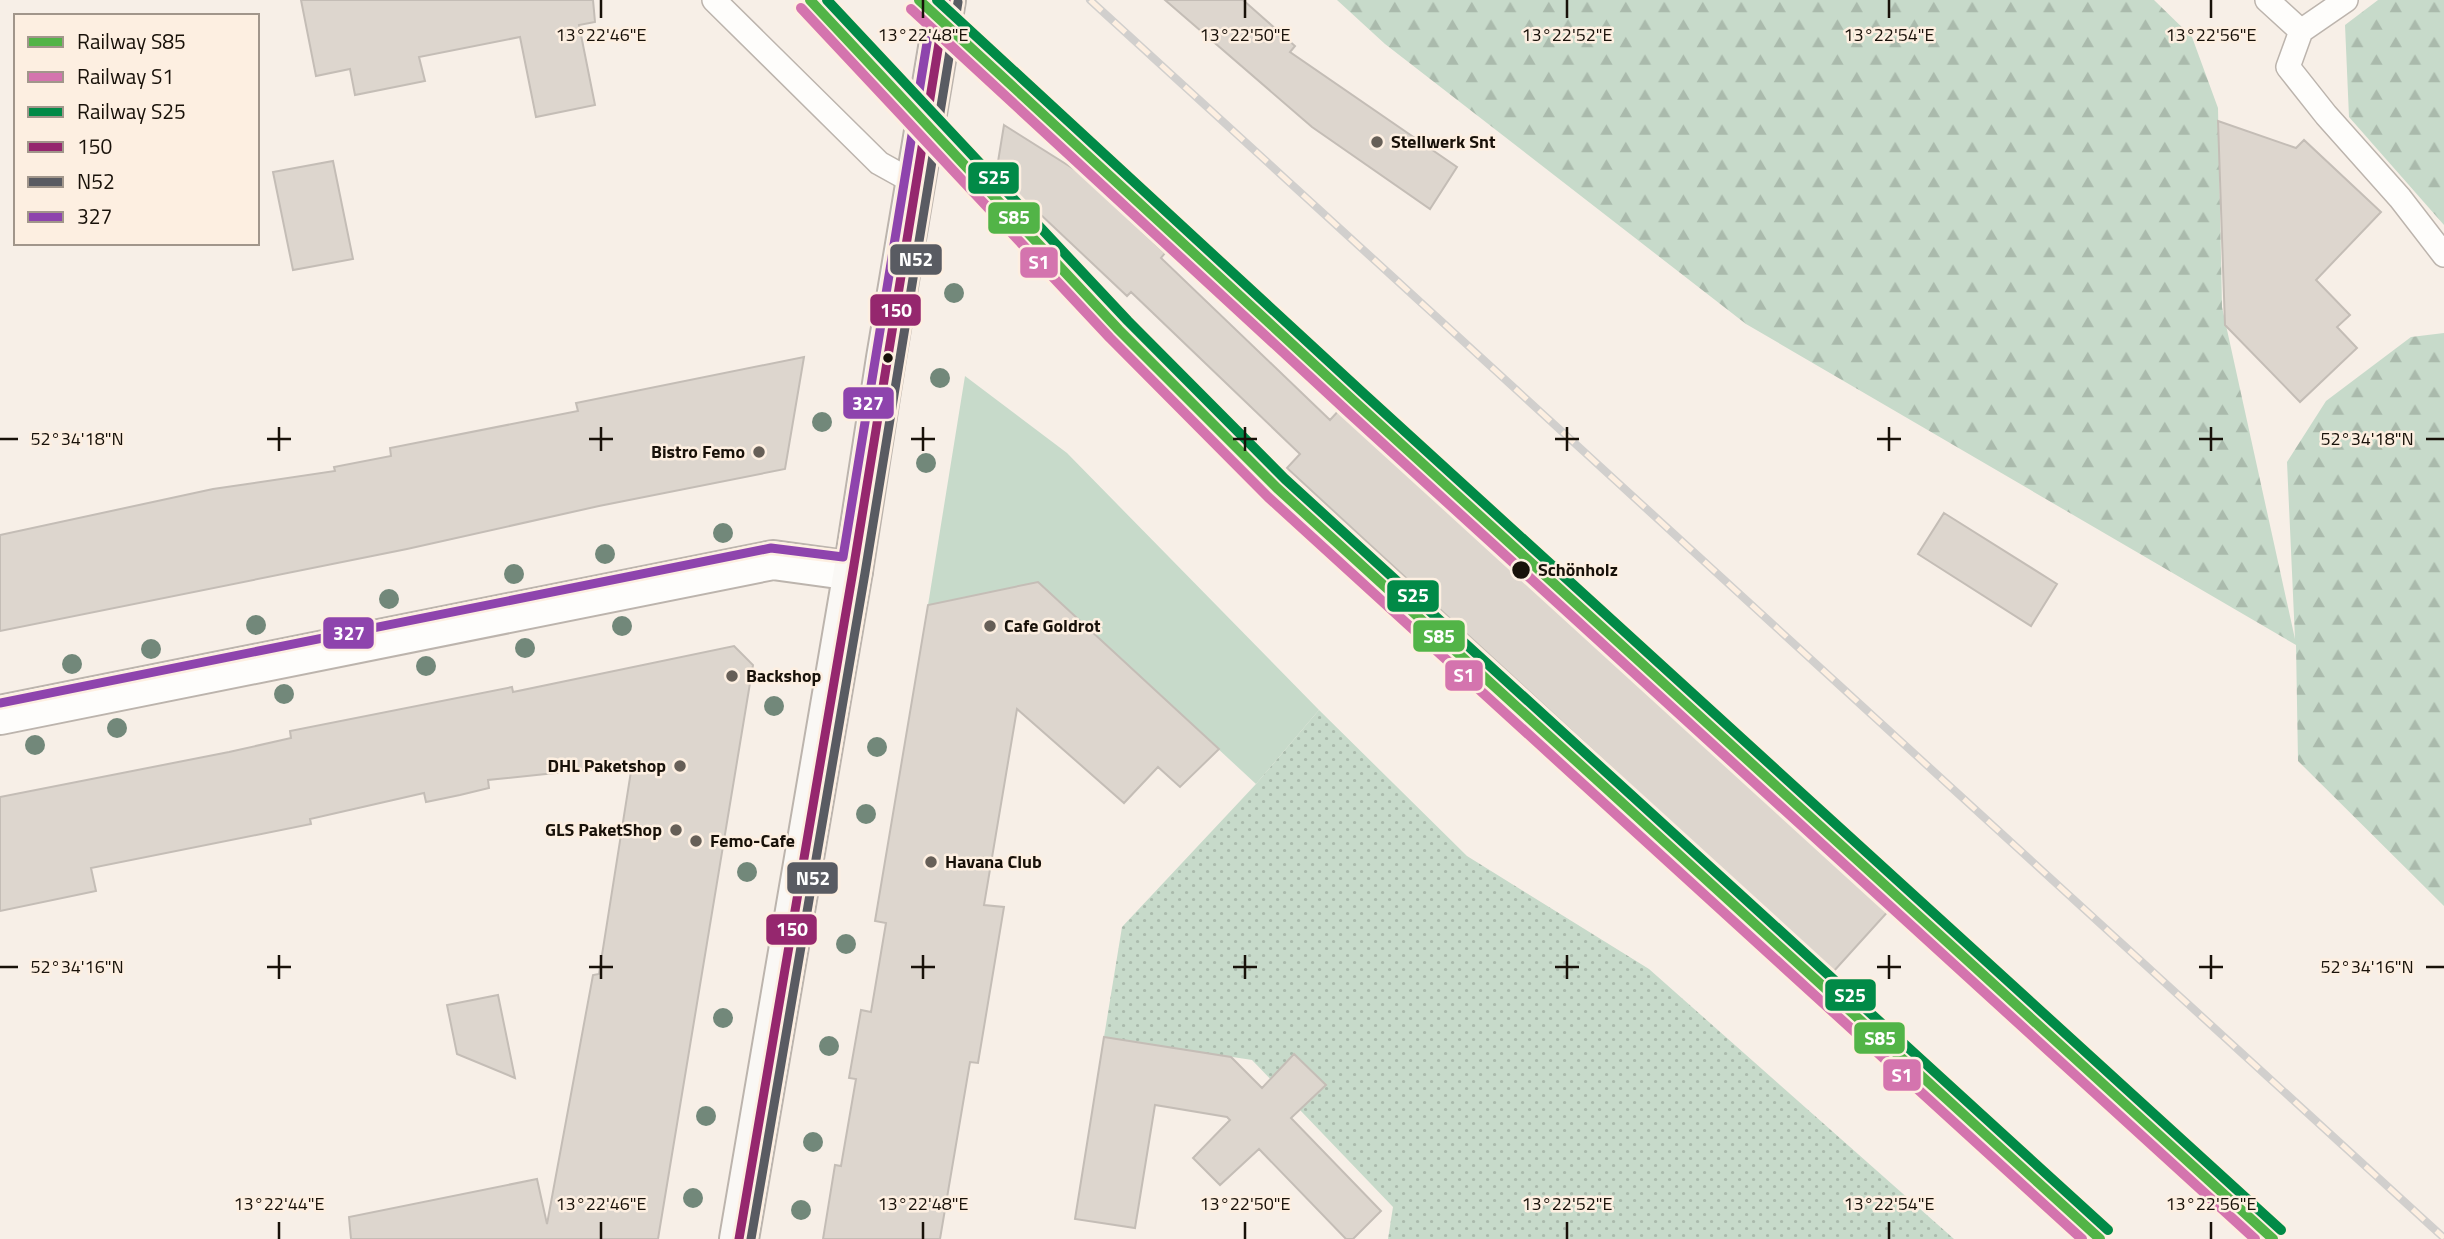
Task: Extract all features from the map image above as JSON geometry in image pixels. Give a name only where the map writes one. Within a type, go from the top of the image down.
[{"type":"main road","points":[[739,1239],[853,571],[946,0]]},
{"type":"street","points":[[0,715],[774,560],[853,571]]},
{"type":"lane","points":[[714,0],[879,163],[915,183]]},
{"type":"lane","points":[[2267,0],[2301,31]]},
{"type":"lane","points":[[2346,0],[2301,31],[2288,67],[2326,115],[2400,198],[2444,255]]},
{"type":"green space","points":[[1337,0],[2154,0],[2192,37],[2218,108],[2222,307],[2295,639],[2287,462],[2326,401],[2411,337],[2444,333],[2444,906],[2298,761],[2296,645],[1746,324],[1385,44]]},
{"type":"green space","points":[[2378,0],[2444,0],[2444,225],[2349,117],[2345,25]]},
{"type":"green space","points":[[965,376],[1067,453],[1319,710],[1256,784],[1038,582],[928,605]]},
{"type":"green space","points":[[1319,710],[1467,856],[1649,969],[1954,1239],[1388,1239],[1393,1207],[1252,1060],[1104,1037],[1122,927],[1256,784]]},
{"type":"building","points":[[301,0],[593,0],[595,22],[579,25],[595,105],[536,117],[520,37],[419,57],[425,81],[355,95],[350,69],[316,76]]},
{"type":"building","points":[[1165,0],[1243,0],[1295,46],[1290,52],[1457,167],[1430,209],[1312,127]]},
{"type":"building","points":[[2218,121],[2296,148],[2304,140],[2381,212],[2316,280],[2350,315],[2337,327],[2357,348],[2300,402],[2225,325]]},
{"type":"building","points":[[1004,125],[1077,171],[1165,253],[1161,258],[1330,420],[1354,394],[1901,897],[1833,972],[1287,468],[1300,454],[1131,292],[1127,296],[1039,213],[995,180]]},
{"type":"building","points":[[333,161],[353,259],[293,270],[273,172]]},
{"type":"building","points":[[804,357],[785,469],[0,631],[0,535],[213,489],[335,471],[334,467],[391,456],[390,448],[578,411],[576,403]]},
{"type":"building","points":[[1944,513],[2057,584],[2031,626],[1918,554]]},
{"type":"building","points":[[1038,582],[1219,749],[1180,787],[1158,767],[1124,803],[1017,709],[984,905],[1004,907],[978,1063],[970,1062],[940,1239],[823,1239],[835,1165],[841,1166],[856,1079],[849,1078],[861,1010],[871,1012],[886,923],[875,921],[928,605]]},
{"type":"building","points":[[734,646],[753,665],[658,1239],[351,1239],[349,1217],[537,1179],[547,1224],[593,975],[599,974],[632,765],[488,780],[489,788],[460,795],[426,802],[424,793],[310,819],[311,824],[91,868],[96,891],[0,911],[0,797],[291,738],[290,731],[512,687],[513,692]]},
{"type":"building","points":[[498,995],[515,1078],[457,1054],[447,1005]]},
{"type":"building","points":[[1104,1037],[1231,1057],[1262,1088],[1294,1054],[1326,1085],[1291,1118],[1381,1211],[1353,1239],[1346,1239],[1259,1149],[1220,1185],[1193,1158],[1230,1120],[1227,1117],[1155,1105],[1135,1228],[1075,1219]]},
{"type":"railway","points":[[1090,0],[2444,1238]]},
{"type":"rail line","name":"S85","points":[[810,0],[1119,330],[1277,488],[2100,1239]]},
{"type":"rail line","name":"S25","points":[[827,0],[1128,321],[1285,479],[2108,1230]]},
{"type":"rail line","name":"S85","points":[[919,0],[1356,403],[2273,1239]]},
{"type":"rail line","name":"S25","points":[[937,0],[1364,394],[2281,1230]]},
{"type":"rail line","name":"S1","points":[[801,8],[1110,338],[1268,497],[2082,1239]]},
{"type":"rail line","name":"S1","points":[[911,9],[1348,412],[2255,1239]]},
{"type":"transit line","name":"327","points":[[0,703],[771,548],[843,557],[934,0]]},
{"type":"transit line","name":"150","points":[[739,1239],[853,571],[946,0]]},
{"type":"transit line","name":"N52","points":[[751,1239],[865,573],[958,2]]},
{"type":"place","name":"Stellwerk Snt","points":[[1377,142]]},
{"type":"place","name":"Bistro Femo","points":[[759,452]]},
{"type":"place","name":"Schönholz","points":[[1521,570]]},
{"type":"place","name":"Cafe Goldrot","points":[[990,626]]},
{"type":"place","name":"Backshop","points":[[732,676]]},
{"type":"place","name":"DHL Paketshop","points":[[680,766]]},
{"type":"place","name":"GLS PaketShop","points":[[676,830]]},
{"type":"place","name":"Femo-Cafe","points":[[696,841]]},
{"type":"place","name":"Havana Club","points":[[931,862]]}]
